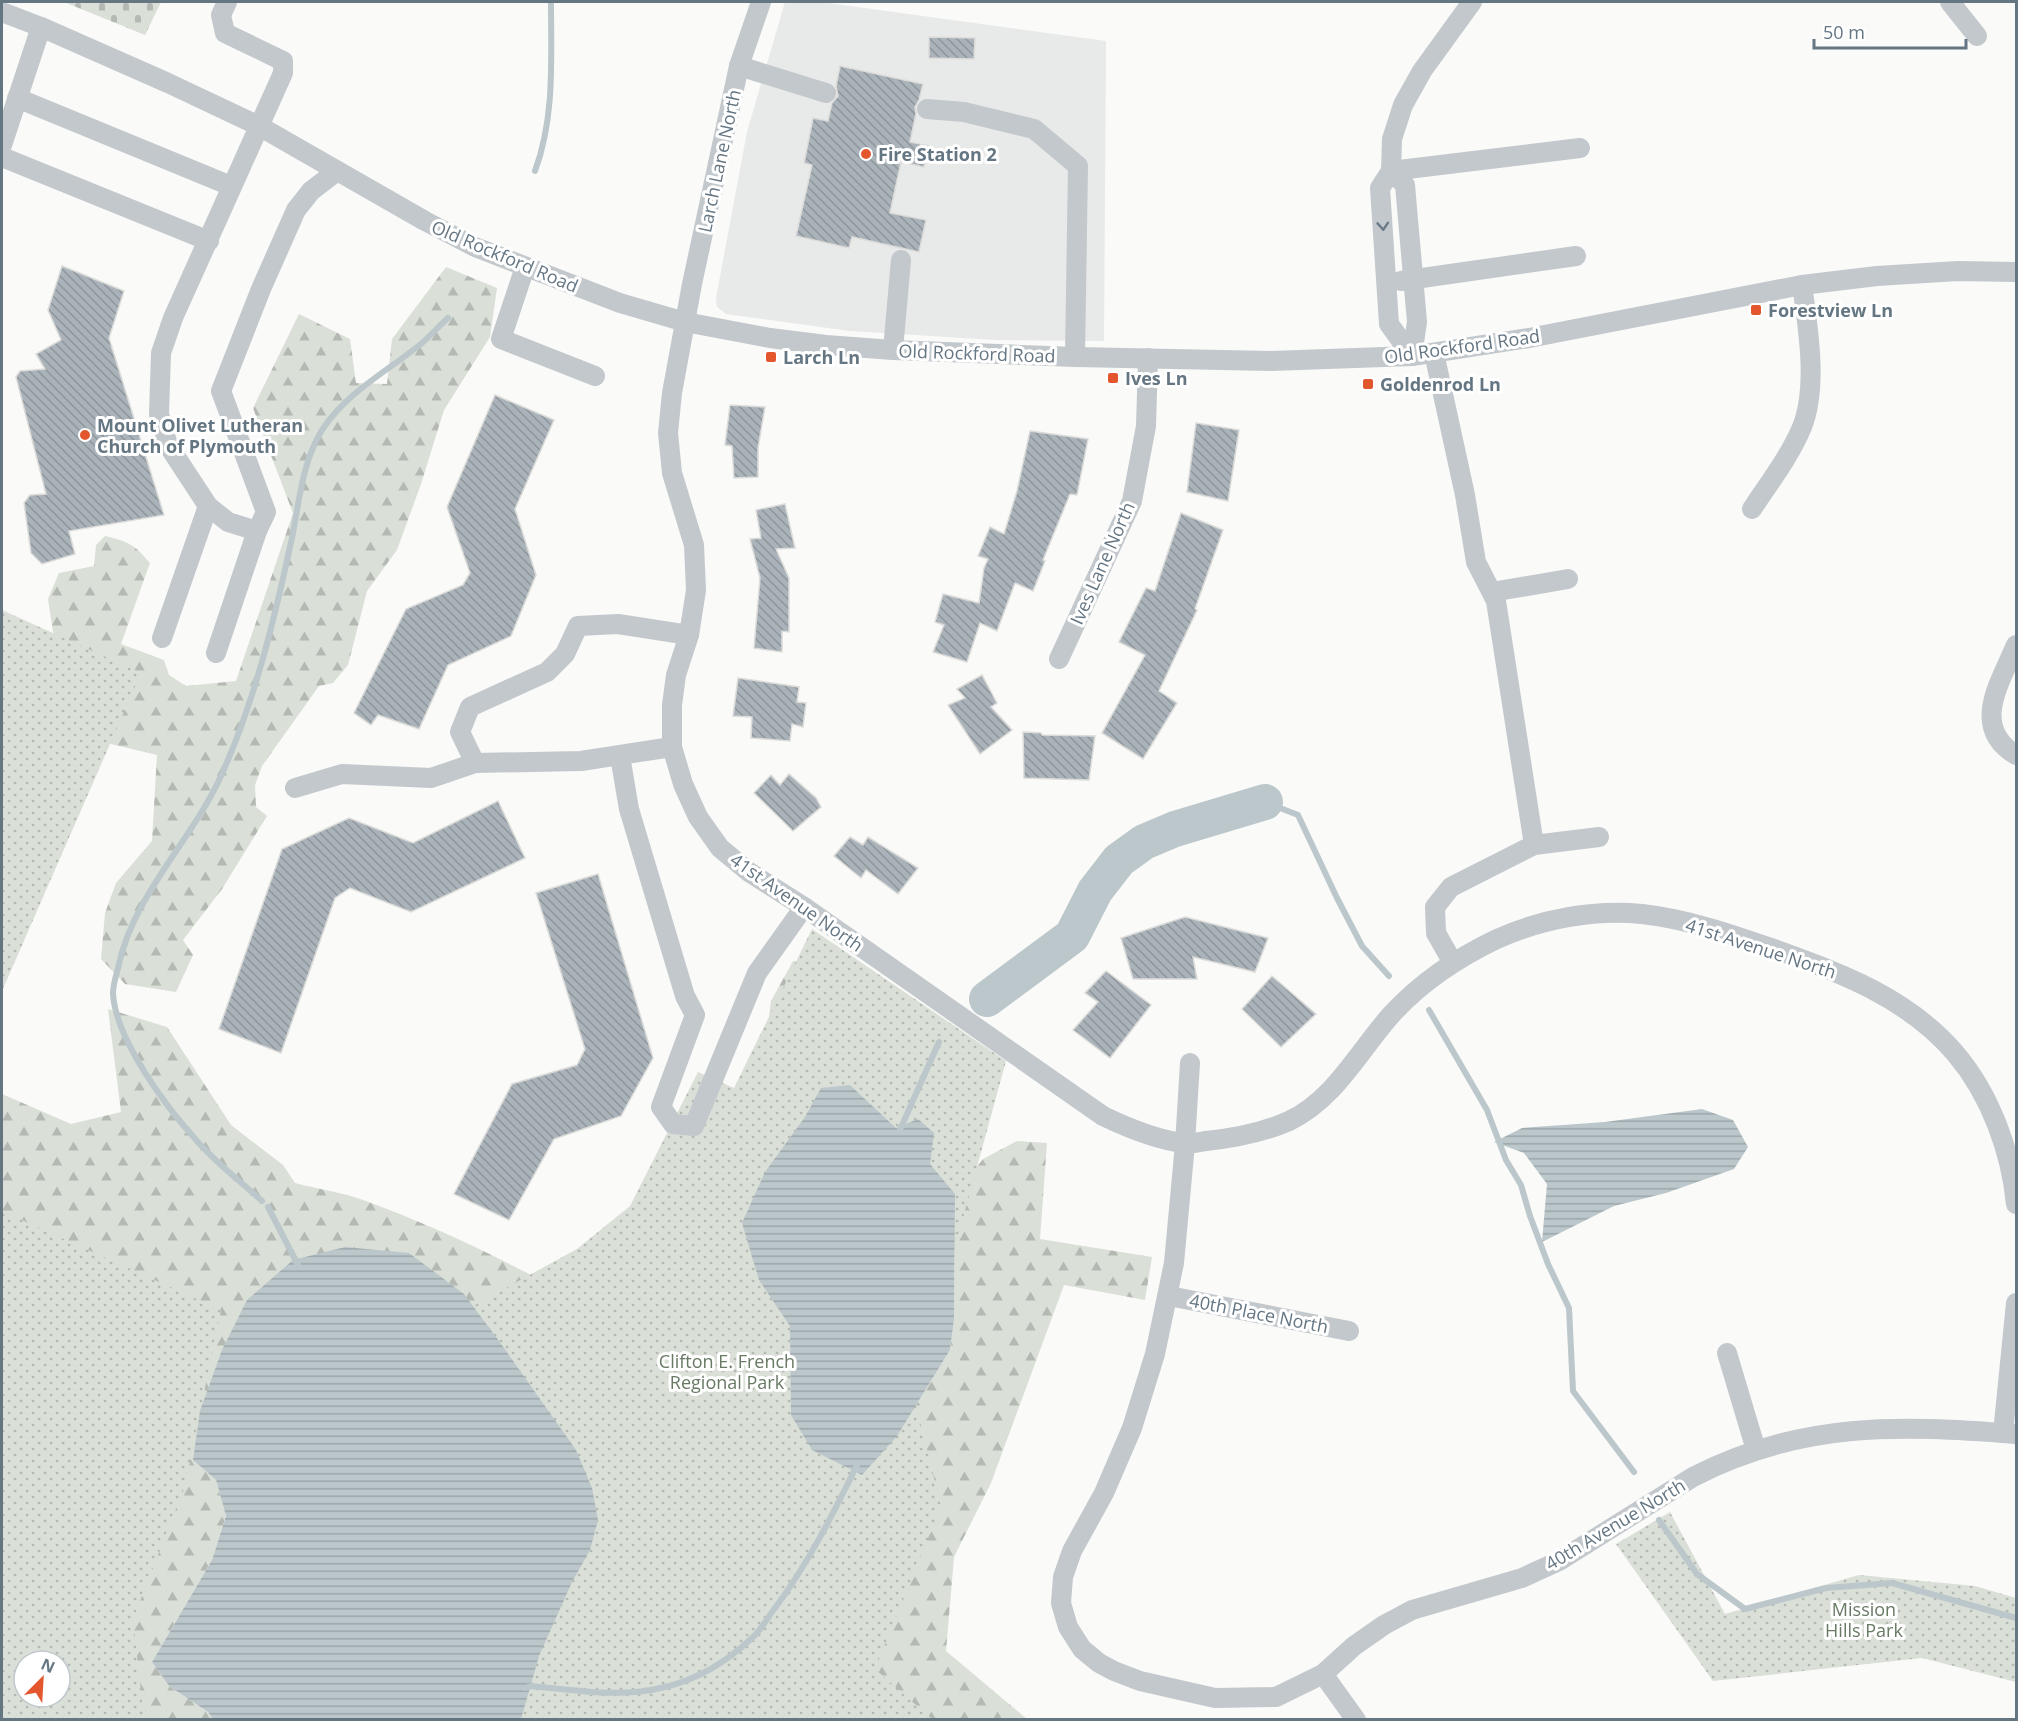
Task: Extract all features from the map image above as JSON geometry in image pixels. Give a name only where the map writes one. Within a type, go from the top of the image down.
[{"type":"street","points":[[227,2],[221,15],[225,33],[283,61],[283,73],[173,318],[161,353],[159,414],[168,445],[208,507],[228,522],[257,531]]},
{"type":"street","name":"Larch Lane North","points":[[685,322],[739,66],[761,2]]},
{"type":"street","points":[[1412,356],[1389,324],[1380,188],[1391,171],[1392,139],[1403,105],[1422,71],[1472,2]]},
{"type":"street","points":[[1950,2],[1977,36]]},
{"type":"street","name":"Old Rockford Road","points":[[14,10],[40,27],[259,126],[425,222],[475,247],[620,303],[685,322],[770,338],[893,350],[1075,357],[1271,361],[1412,356],[1529,338],[1802,285],[1900,274],[1958,271],[2016,272]]},
{"type":"street","points":[[2,145],[40,27]]},
{"type":"street","points":[[739,66],[826,93]]},
{"type":"street","points":[[17,98],[231,186]]},
{"type":"street","points":[[927,109],[963,112],[1034,129],[1078,166],[1075,357]]},
{"type":"street","points":[[1391,171],[1580,148]]},
{"type":"street","points":[[2,157],[208,242]]},
{"type":"street","points":[[216,653],[257,531],[266,512],[221,391],[261,289],[296,210],[311,191],[337,171]]},
{"type":"street","points":[[1391,171],[1405,185],[1417,322],[1412,356]]},
{"type":"street","points":[[1386,283],[1576,256]]},
{"type":"street","points":[[893,350],[901,260]]},
{"type":"street","points":[[525,267],[501,339],[595,376]]},
{"type":"street","points":[[1752,510],[1803,426],[1809,398],[1810,369],[1802,285]]},
{"type":"street","name":"41st Avenue North","points":[[685,322],[672,393],[668,434],[672,473],[694,545],[696,590],[689,635],[676,675],[672,705],[672,747],[682,784],[698,817],[720,848],[749,872],[804,907],[1103,1116],[1137,1132],[1185,1144],[1257,1134],[1292,1120],[1319,1101],[1345,1074],[1371,1038],[1406,1000],[1453,963],[1498,939],[1538,924],[1591,914],[1641,914],[1683,921],[1730,933],[1843,974],[1885,995],[1922,1021],[1954,1053],[1982,1090],[2008,1131],[2016,1204]]},
{"type":"street","points":[[1434,352],[1465,495],[1476,562],[1496,601],[1534,845]]},
{"type":"street","name":"Ives Lane North","points":[[1059,659],[1132,501],[1146,426],[1148,358]]},
{"type":"street","points":[[162,638],[208,507]]},
{"type":"street","points":[[1492,592],[1568,579]]},
{"type":"street","points":[[475,763],[460,732],[470,707],[547,672],[565,654],[578,626],[618,624],[689,635]]},
{"type":"street","points":[[2016,645],[1994,697],[1991,713],[1994,732],[2003,747],[2016,755]]},
{"type":"street","points":[[295,788],[342,774],[431,778],[475,763],[581,761],[672,747]]},
{"type":"street","points":[[621,756],[629,809],[644,862],[685,996],[695,1015],[661,1107],[673,1124],[694,1126],[757,973],[804,907]]},
{"type":"street","points":[[1453,963],[1436,933],[1436,907],[1451,887],[1534,845],[1599,837]]},
{"type":"street","points":[[1185,1144],[1190,1063]]},
{"type":"street","name":"40th Avenue North","points":[[1185,1144],[1174,1263],[1169,1296],[1155,1354],[1132,1428],[1104,1493],[1072,1551],[1063,1577],[1061,1603],[1068,1627],[1082,1649],[1099,1663],[1140,1681],[1215,1698],[1276,1697],[1323,1674],[1354,1646],[1384,1625],[1412,1610],[1522,1578],[1559,1561],[1693,1477],[1716,1465],[1756,1450],[1807,1436],[1860,1430],[1912,1427],[2010,1434]]},
{"type":"street","name":"40th Place North","points":[[1169,1296],[1349,1331]]},
{"type":"street","points":[[2010,1434],[2016,1303]]},
{"type":"street","points":[[1727,1353],[1756,1450]]},
{"type":"street","points":[[1323,1674],[1356,1719]]},
{"type":"shaded area","points":[[785,2],[821,2],[1106,41],[1104,341],[995,340],[850,331],[726,314],[717,307],[716,298],[747,132]]},
{"type":"shaded area","points":[[850,1085],[896,1128],[918,1119],[934,1133],[930,1164],[955,1194],[954,1320],[950,1350],[897,1436],[862,1475],[812,1450],[791,1415],[790,1326],[759,1280],[742,1223],[765,1172],[805,1117],[821,1088]]},
{"type":"shaded area","points":[[1702,1109],[1733,1120],[1748,1147],[1734,1169],[1666,1193],[1614,1206],[1542,1242],[1547,1184],[1524,1153],[1494,1142],[1522,1128],[1605,1122]]},
{"type":"shaded area","points":[[345,1247],[409,1253],[464,1294],[576,1450],[592,1488],[598,1520],[590,1550],[572,1582],[539,1656],[521,1719],[213,1719],[208,1712],[169,1686],[152,1662],[212,1560],[226,1516],[216,1480],[193,1460],[200,1411],[222,1350],[247,1300],[293,1260]]},
{"type":"green space","points":[[64,2],[161,2],[145,35]]},
{"type":"green space","points":[[446,267],[497,288],[490,337],[444,410],[397,550],[367,591],[348,665],[333,683],[319,686],[262,766],[255,785],[256,807],[267,816],[222,889],[183,940],[193,955],[176,992],[125,984],[101,959],[105,913],[116,883],[152,841],[157,755],[73,735],[2,672],[57,659],[48,599],[59,573],[94,566],[96,545],[105,536],[130,545],[150,563],[121,644],[164,660],[169,675],[186,686],[236,681],[293,513],[253,408],[299,314],[350,339],[356,383],[387,384],[392,339]]},
{"type":"green space","points":[[2,610],[141,673],[2,991]]},
{"type":"green space","name":"Clifton E. French Regional Park","points":[[812,929],[1006,1061],[914,1397],[941,1506],[875,1669],[932,1719],[491,1719],[440,1324],[577,1249],[630,1206],[698,1072],[734,1088]]},
{"type":"green space","points":[[793,961],[846,961],[897,1436],[950,1350],[954,1320],[955,1194],[983,1159],[1017,1141],[1047,1143],[1040,1239],[1152,1257],[1145,1300],[1064,1285],[991,1483],[954,1557],[946,1651],[1027,1719],[521,1719],[193,1460],[216,1480],[226,1516],[212,1560],[152,1662],[169,1686],[208,1712],[213,1719],[4,1719],[2,1094],[71,1124],[121,1112],[108,1009],[167,1027],[231,1125],[283,1165],[295,1183],[355,1197],[417,1221],[495,1257],[572,1297],[761,1079],[771,1001]]},
{"type":"green space","points":[[2,1211],[221,1310],[185,1486],[133,1619],[144,1719],[2,1720]]},
{"type":"green space","name":"Mission Hills Park","points":[[1670,1512],[1725,1614],[1859,1575],[1975,1586],[2016,1598],[2016,1682],[1922,1658],[1713,1681],[1616,1544]]},
{"type":"building","points":[[929,37],[975,38],[974,59],[929,58]]},
{"type":"building","name":"Fire Station 2","points":[[840,66],[923,84],[915,107],[916,114],[910,142],[929,146],[924,167],[901,162],[890,213],[926,220],[919,252],[852,237],[849,248],[796,236],[812,165],[804,163],[813,118],[828,121],[832,103],[838,96],[836,86]]},
{"type":"building","name":"Mount Olivet Lutheran Church of Plymouth","points":[[62,266],[124,291],[109,338],[164,515],[69,531],[75,554],[42,564],[31,553],[24,503],[30,495],[46,494],[16,377],[20,371],[45,369],[36,354],[61,340],[48,310]]},
{"type":"building","points":[[495,395],[554,420],[515,509],[536,575],[511,636],[448,665],[419,729],[378,715],[371,725],[354,713],[406,609],[463,585],[470,573],[447,507]]},
{"type":"building","points":[[730,405],[765,407],[758,448],[758,477],[734,478],[732,446],[725,445]]},
{"type":"building","points":[[1196,423],[1239,430],[1228,501],[1187,492]]},
{"type":"building","points":[[1030,431],[1088,439],[1077,495],[1070,494],[1033,591],[1015,583],[997,631],[980,623],[967,662],[933,652],[944,625],[935,622],[943,594],[979,603],[984,568],[988,559],[978,556],[990,527],[1004,534],[1017,491]]},
{"type":"building","points":[[785,504],[795,548],[776,549],[789,578],[789,632],[782,631],[782,652],[754,648],[760,578],[750,539],[761,538],[756,510]]},
{"type":"building","points":[[1181,513],[1223,530],[1195,609],[1197,610],[1159,691],[1177,703],[1143,759],[1102,733],[1145,655],[1119,642],[1146,588],[1155,591]]},
{"type":"building","points":[[982,675],[997,703],[991,707],[1012,730],[980,754],[948,705],[965,698],[957,689]]},
{"type":"building","points":[[738,678],[799,687],[797,702],[806,703],[803,727],[792,724],[790,741],[751,738],[752,717],[733,716]]},
{"type":"building","points":[[1023,732],[1041,733],[1042,735],[1095,736],[1089,780],[1024,778]]},
{"type":"building","points":[[789,774],[816,798],[821,807],[793,831],[754,793],[771,775],[780,785]]},
{"type":"building","points":[[498,801],[525,858],[411,912],[350,888],[335,898],[281,1053],[219,1029],[282,849],[349,818],[413,843]]},
{"type":"building","points":[[850,837],[863,845],[868,837],[918,868],[898,894],[866,870],[861,878],[834,856]]},
{"type":"building","points":[[598,874],[653,1058],[621,1116],[554,1139],[509,1220],[454,1194],[512,1084],[577,1065],[585,1049],[536,893]]},
{"type":"building","points":[[1185,917],[1268,938],[1255,972],[1193,957],[1197,979],[1133,979],[1121,938]]},
{"type":"building","points":[[1106,971],[1151,1005],[1110,1058],[1073,1030],[1098,1002],[1085,993]]},
{"type":"building","points":[[1272,976],[1316,1014],[1281,1047],[1242,1009]]},
{"type":"waterway","points":[[535,171],[546,130],[551,88],[551,2]]},
{"type":"waterway","points":[[262,1201],[204,1149],[144,1072],[123,1031],[116,1011],[114,984],[126,941],[136,916],[209,800],[233,748],[253,692],[269,634],[303,480],[316,441],[325,426],[349,399],[422,343],[448,318]]},
{"type":"waterway","points":[[1265,802],[1298,815],[1362,946],[1389,976]]},
{"type":"waterway","points":[[987,999],[1072,936],[1095,891],[1119,860],[1144,842],[1175,829],[1265,802]]},
{"type":"waterway","points":[[1429,1010],[1487,1110],[1506,1160],[1521,1185],[1548,1264],[1569,1308],[1573,1391],[1634,1472]]},
{"type":"waterway","points":[[899,1132],[939,1042]]},
{"type":"waterway","points":[[268,1207],[298,1265]]},
{"type":"waterway","points":[[525,1688],[531,1686],[610,1693],[653,1690],[699,1675],[728,1658],[756,1634],[787,1591],[819,1538],[857,1465]]},
{"type":"waterway","points":[[1659,1520],[1697,1574],[1745,1609],[1826,1588],[1892,1583],[2016,1618]]},
{"type":"place","name":"Fire Station 2","points":[[866,154]]},
{"type":"place","name":"Forestview Ln","points":[[1756,310]]},
{"type":"place","name":"Larch Ln","points":[[771,357]]},
{"type":"place","name":"Ives Ln","points":[[1113,378]]},
{"type":"place","name":"Goldenrod Ln","points":[[1368,384]]},
{"type":"place","name":"Mount Olivet Lutheran Church of Plymouth","points":[[85,435]]}]
